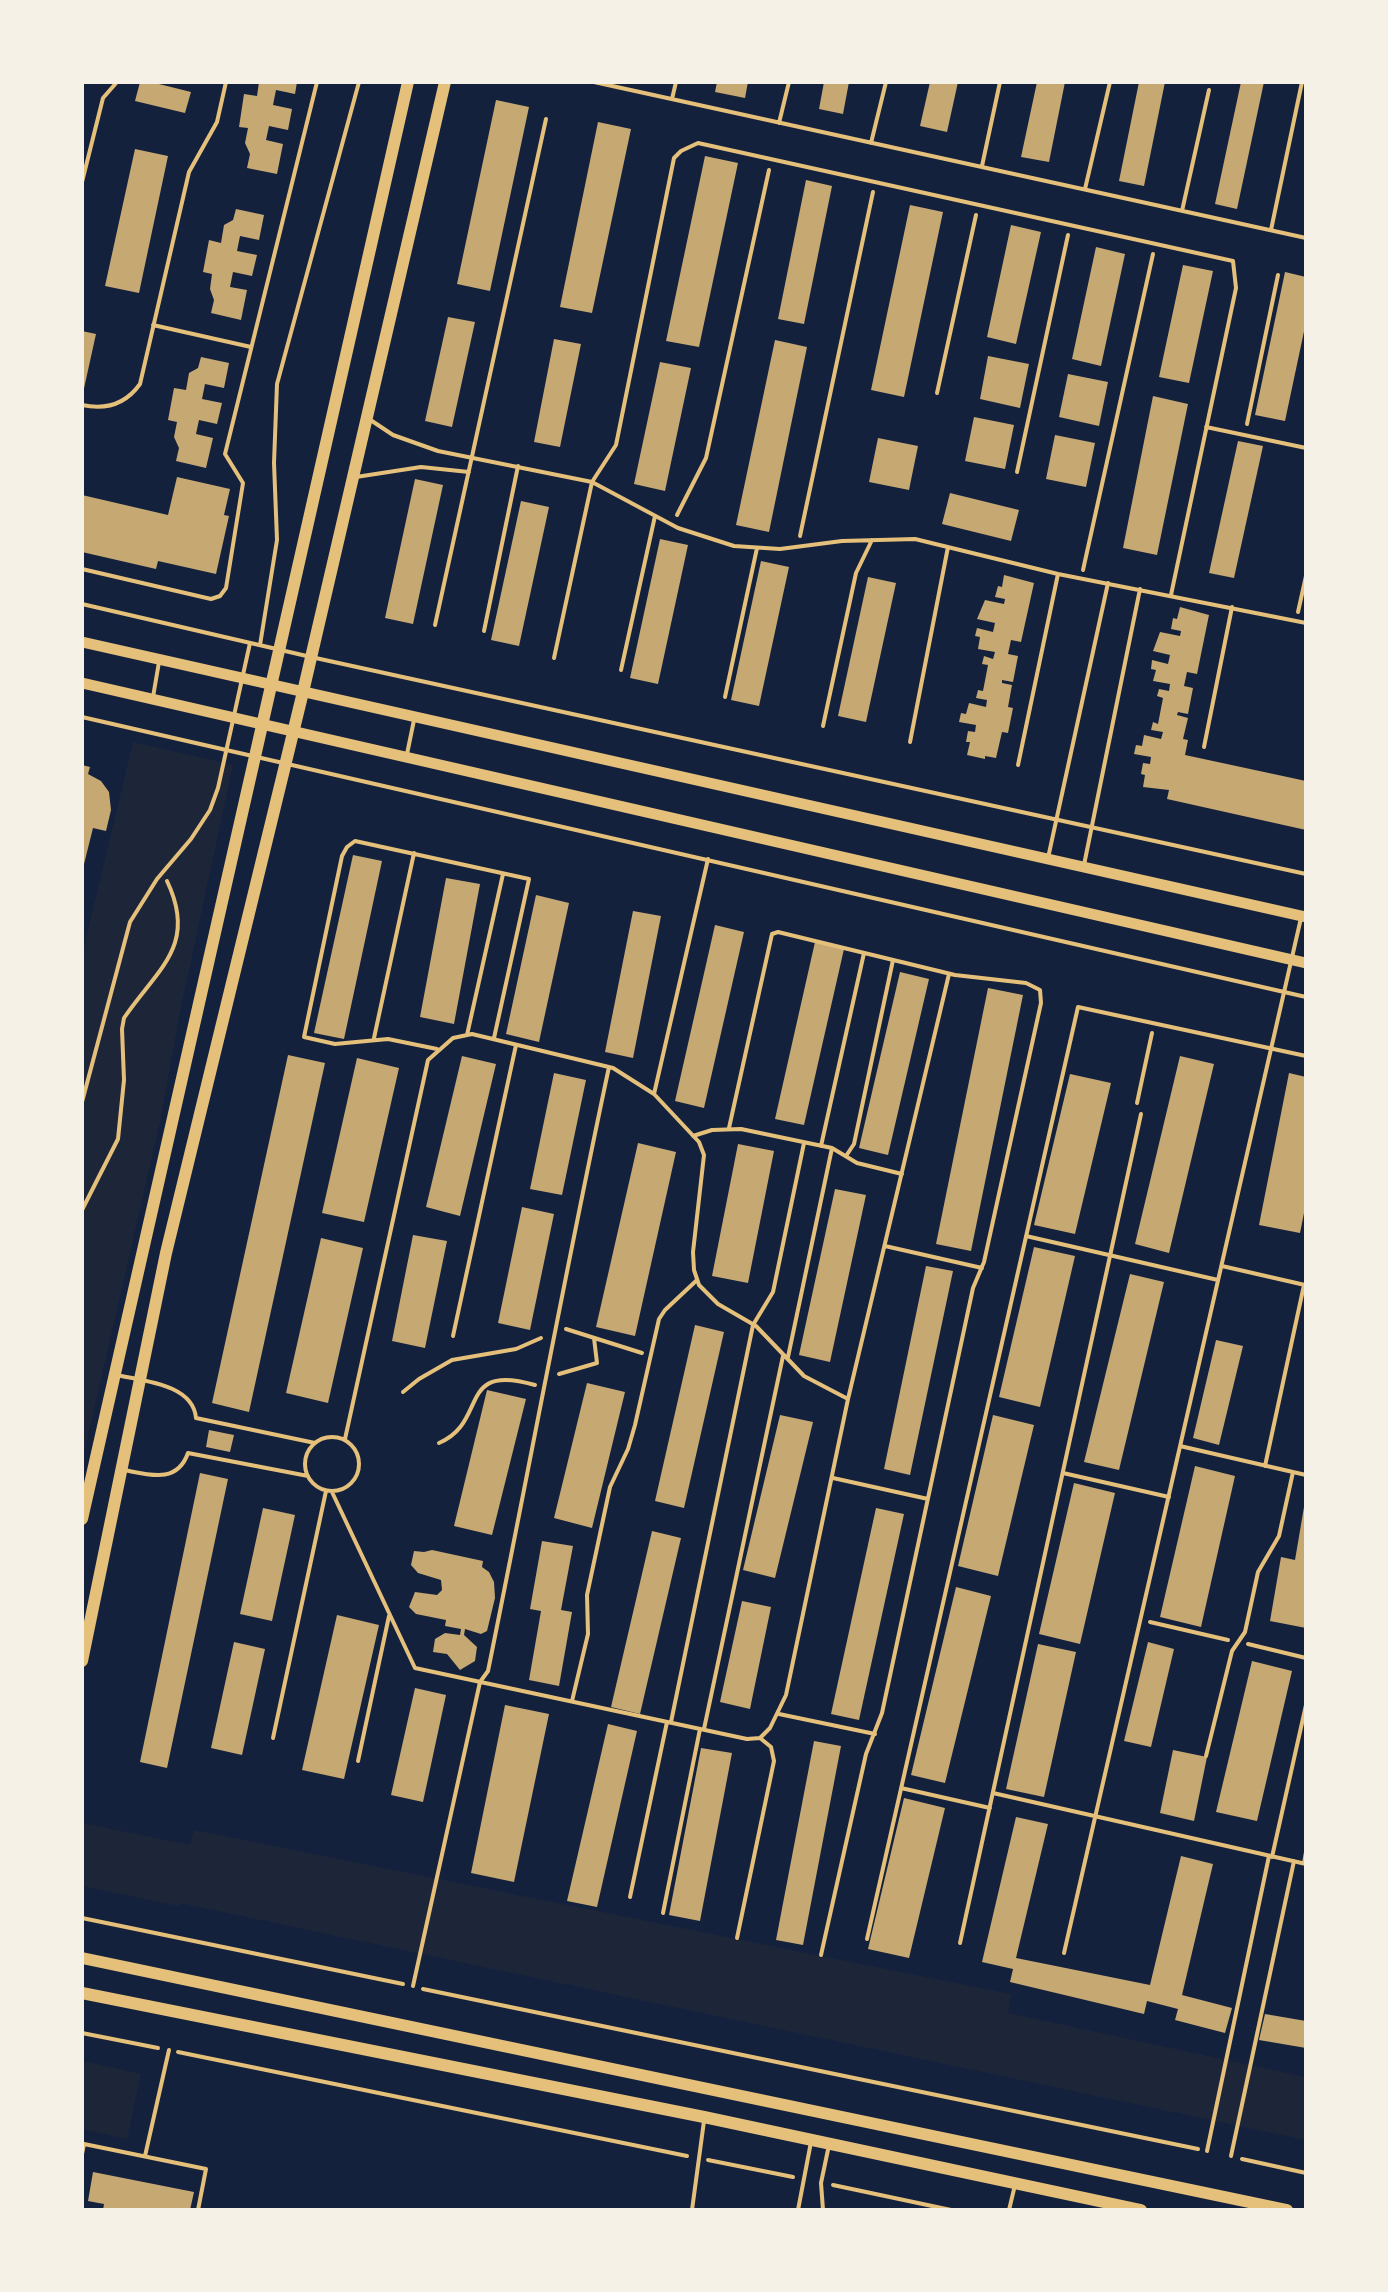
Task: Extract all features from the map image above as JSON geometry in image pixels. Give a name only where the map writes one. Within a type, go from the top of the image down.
[{"type":"main road","points":[[82,1519],[408,82]]},
{"type":"main road","points":[[82,1661],[169,1238],[303,692],[445,82]]},
{"type":"main road","points":[[82,1958],[1287,2210]]},
{"type":"main road","points":[[82,1993],[704,2117],[1141,2210]]},
{"type":"street","points":[[82,642],[1304,917]]},
{"type":"street","points":[[82,683],[1306,963]]},
{"type":"lane","points":[[82,182],[103,98],[117,82]]},
{"type":"lane","points":[[82,405],[100,409],[128,398],[140,384],[189,172],[217,122],[226,82]]},
{"type":"lane","points":[[82,569],[211,599],[220,596],[226,588],[243,483],[225,454],[317,82]]},
{"type":"lane","points":[[260,645],[277,540],[274,463],[277,384],[359,82]]},
{"type":"lane","points":[[594,82],[1306,238]]},
{"type":"lane","points":[[672,99],[676,82]]},
{"type":"lane","points":[[779,123],[789,82]]},
{"type":"lane","points":[[871,143],[886,82]]},
{"type":"lane","points":[[982,167],[1000,82]]},
{"type":"lane","points":[[1085,189],[1110,82]]},
{"type":"lane","points":[[1271,230],[1302,82]]},
{"type":"lane","points":[[1182,211],[1209,90]]},
{"type":"lane","points":[[435,625],[546,119]]},
{"type":"lane","points":[[554,658],[592,482],[616,445],[674,158],[698,143],[1233,261],[1236,288],[1171,595]]},
{"type":"lane","points":[[153,325],[251,347]]},
{"type":"lane","points":[[367,418],[393,435],[438,451],[592,482],[672,525],[734,546],[797,547],[915,539],[1058,574],[1306,623]]},
{"type":"lane","points":[[1206,427],[1306,448]]},
{"type":"lane","points":[[484,631],[518,466]]},
{"type":"lane","points":[[353,477],[421,467],[469,472]]},
{"type":"lane","points":[[621,670],[655,516]]},
{"type":"lane","points":[[823,726],[856,573],[872,540]]},
{"type":"lane","points":[[910,742],[948,547]]},
{"type":"lane","points":[[725,697],[757,548]]},
{"type":"lane","points":[[1018,765],[1058,574]]},
{"type":"lane","points":[[1048,859],[1108,583]]},
{"type":"lane","points":[[1083,867],[1140,589]]},
{"type":"lane","points":[[82,604],[279,650],[1306,874]]},
{"type":"lane","points":[[1204,747],[1232,607]]},
{"type":"lane","points":[[82,1102],[123,939],[140,902],[191,839],[210,810],[250,643]]},
{"type":"lane","points":[[153,699],[160,660]]},
{"type":"lane","points":[[82,717],[1306,997]]},
{"type":"lane","points":[[407,757],[415,717]]},
{"type":"lane","points":[[437,1049],[388,1039],[335,1044],[304,1037],[342,856],[355,841],[529,879],[494,1039]]},
{"type":"lane","points":[[373,1039],[414,853]]},
{"type":"lane","points":[[654,1094],[708,859]]},
{"type":"lane","points":[[467,1035],[503,873]]},
{"type":"lane","points":[[1064,1953],[1304,917]]},
{"type":"lane","points":[[729,1128],[772,934],[778,932],[949,974],[1035,985],[1042,996],[982,1268],[973,1288],[882,1713],[866,1754],[821,1955]]},
{"type":"lane","points":[[821,1146],[864,953]]},
{"type":"lane","points":[[846,1156],[854,1144],[893,960]]},
{"type":"lane","points":[[329,1491],[415,1668],[747,1739],[760,1738],[779,1714],[786,1695],[848,1399],[949,974]]},
{"type":"lane","points":[[867,1939],[1078,1007],[1306,1056]]},
{"type":"lane","points":[[345,1439],[428,1060],[453,1038],[467,1035],[609,1067],[654,1094],[693,1136],[704,1155],[693,1252],[697,1280],[718,1304],[753,1325],[804,1376],[848,1399]]},
{"type":"lane","points":[[453,1336],[516,1045]]},
{"type":"lane","points":[[413,1986],[480,1682],[488,1671],[609,1067]]},
{"type":"lane","points":[[960,1943],[1141,1114]]},
{"type":"lane","points":[[693,1136],[729,1128],[832,1148],[857,1163],[902,1174]]},
{"type":"lane","points":[[630,1897],[753,1325],[773,1292],[804,1143]]},
{"type":"lane","points":[[663,1913],[832,1148]]},
{"type":"lane","points":[[1026,1236],[1218,1280]]},
{"type":"lane","points":[[885,1246],[982,1268]]},
{"type":"lane","points":[[1222,1266],[1305,1285],[1265,1466]]},
{"type":"lane","points":[[572,1701],[588,1634],[587,1595],[610,1487],[628,1449],[659,1319],[697,1280]]},
{"type":"lane","points":[[114,1374],[178,1392],[192,1404],[196,1418],[315,1443]]},
{"type":"lane","points":[[327,1437],[345,1439],[357,1452],[359,1470],[349,1486],[329,1491],[315,1486],[308,1476],[307,1453],[315,1443],[327,1437]]},
{"type":"lane","points":[[1180,1446],[1306,1475]]},
{"type":"lane","points":[[121,1469],[149,1475],[168,1474],[180,1469],[188,1453],[308,1476]]},
{"type":"lane","points":[[1206,1756],[1232,1651],[1245,1632],[1258,1572],[1279,1536],[1293,1472]]},
{"type":"lane","points":[[1063,1473],[1169,1497]]},
{"type":"lane","points":[[832,1478],[928,1499]]},
{"type":"lane","points":[[273,1738],[329,1491]]},
{"type":"lane","points":[[358,1761],[389,1613]]},
{"type":"lane","points":[[1207,2151],[1270,1856],[1306,1705]]},
{"type":"lane","points":[[779,1714],[875,1734]]},
{"type":"lane","points":[[737,1938],[774,1761],[771,1747],[760,1738]]},
{"type":"lane","points":[[901,1788],[990,1808]]},
{"type":"lane","points":[[993,1793],[1305,1864],[1306,1852]]},
{"type":"lane","points":[[1231,2156],[1294,1861]]},
{"type":"lane","points":[[145,2156],[169,2050]]},
{"type":"lane","points":[[692,2210],[704,2117]]},
{"type":"lane","points":[[798,2210],[811,2139]]},
{"type":"lane","points":[[823,2210],[821,2183],[829,2143]]},
{"type":"lane","points":[[82,2154],[84,2144],[206,2169],[198,2210]]},
{"type":"lane","points":[[1009,2210],[1015,2184]]},
{"type":"path","points":[[672,525],[706,458],[772,160]]},
{"type":"path","points":[[797,547],[875,182]]},
{"type":"path","points":[[937,393],[978,205]]},
{"type":"path","points":[[1017,472],[1070,225]]},
{"type":"path","points":[[1081,578],[1155,244]]},
{"type":"path","points":[[1244,435],[1278,275]]},
{"type":"path","points":[[1296,621],[1306,576]]},
{"type":"path","points":[[82,1210],[118,1139],[123,1105],[124,1018],[170,959],[178,939],[176,899],[163,872]]},
{"type":"path","points":[[1141,1114],[1135,1109],[1154,1023]]},
{"type":"path","points":[[555,1326],[652,1356]]},
{"type":"path","points":[[403,1392],[452,1360],[516,1349],[554,1333]]},
{"type":"path","points":[[547,1377],[597,1363],[594,1338]]},
{"type":"path","points":[[439,1443],[461,1427],[475,1397],[494,1380],[517,1379],[545,1388]]},
{"type":"path","points":[[1140,1620],[1306,1658]]},
{"type":"path","points":[[82,1918],[1207,2151]]},
{"type":"path","points":[[82,2033],[804,2180]]},
{"type":"path","points":[[1231,2156],[1306,2173]]},
{"type":"path","points":[[821,2183],[951,2210]]},
{"type":"shaded area","points":[[133,742],[233,765],[180,1012],[160,1122],[82,1462],[82,955]]},
{"type":"shaded area","points":[[82,1823],[190,1845],[194,1830],[1011,1994],[1008,2013],[1306,2077],[1306,2140],[180,1903],[179,1906],[82,1886]]},
{"type":"shaded area","points":[[82,2061],[141,2074],[127,2139],[82,2129]]},
{"type":"building","points":[[140,82],[191,92],[185,113],[135,101]]},
{"type":"building","points":[[259,82],[297,82],[295,94],[276,90],[273,105],[292,109],[288,130],[269,126],[266,140],[283,144],[277,174],[247,168],[250,154],[245,143],[248,128],[239,127],[244,94],[257,96]]},
{"type":"building","points":[[717,82],[748,82],[745,98],[715,92]]},
{"type":"building","points":[[824,82],[849,82],[843,114],[819,109]]},
{"type":"building","points":[[930,82],[958,82],[947,132],[920,126]]},
{"type":"building","points":[[1037,82],[1065,82],[1049,162],[1021,157]]},
{"type":"building","points":[[1139,82],[1165,82],[1144,186],[1119,181]]},
{"type":"building","points":[[1241,82],[1264,82],[1237,209],[1215,204]]},
{"type":"building","points":[[496,100],[529,107],[490,291],[457,284]]},
{"type":"building","points":[[598,122],[631,129],[592,313],[560,307]]},
{"type":"building","points":[[135,149],[168,156],[139,293],[105,286]]},
{"type":"building","points":[[705,156],[738,163],[699,347],[666,341]]},
{"type":"building","points":[[806,180],[832,186],[804,324],[778,319]]},
{"type":"building","points":[[910,205],[943,212],[904,397],[871,390]]},
{"type":"building","points":[[236,209],[264,215],[259,240],[240,236],[237,251],[257,255],[252,276],[233,272],[230,287],[247,290],[241,320],[211,313],[214,300],[210,289],[212,274],[203,272],[209,240],[221,243],[224,225],[233,220]]},
{"type":"building","points":[[1011,225],[1041,232],[1016,344],[987,337]]},
{"type":"building","points":[[1096,247],[1125,254],[1101,366],[1072,359]]},
{"type":"building","points":[[1183,265],[1213,271],[1189,383],[1159,377]]},
{"type":"building","points":[[1285,272],[1306,277],[1306,322],[1285,421],[1255,415]]},
{"type":"building","points":[[448,317],[475,322],[452,427],[425,421]]},
{"type":"building","points":[[82,331],[96,334],[83,393],[82,393]]},
{"type":"building","points":[[554,339],[581,344],[560,447],[534,442]]},
{"type":"building","points":[[775,340],[807,347],[769,532],[736,525]]},
{"type":"building","points":[[988,356],[1029,364],[1020,408],[980,399]]},
{"type":"building","points":[[201,357],[229,363],[224,388],[205,384],[202,399],[222,403],[217,424],[199,420],[196,434],[213,438],[206,468],[176,461],[179,448],[174,437],[177,422],[168,420],[174,388],[186,390],[189,373],[198,368]]},
{"type":"building","points":[[660,362],[691,368],[665,491],[634,484]]},
{"type":"building","points":[[1068,374],[1108,382],[1099,426],[1059,417]]},
{"type":"building","points":[[1153,396],[1188,404],[1157,555],[1123,548]]},
{"type":"building","points":[[974,417],[1014,425],[1005,469],[965,461]]},
{"type":"building","points":[[1055,435],[1095,443],[1086,487],[1046,479]]},
{"type":"building","points":[[878,438],[918,446],[909,490],[869,482]]},
{"type":"building","points":[[1238,441],[1263,446],[1234,578],[1209,573]]},
{"type":"building","points":[[177,477],[230,489],[224,515],[229,516],[216,574],[158,561],[156,569],[82,552],[82,495],[168,515]]},
{"type":"building","points":[[415,479],[443,485],[413,624],[385,618]]},
{"type":"building","points":[[950,493],[1019,510],[1011,541],[942,524]]},
{"type":"building","points":[[521,501],[549,507],[519,646],[491,640]]},
{"type":"building","points":[[660,539],[688,545],[658,684],[630,678]]},
{"type":"building","points":[[761,561],[789,567],[759,706],[731,700]]},
{"type":"building","points":[[1004,575],[1034,583],[1021,642],[1011,640],[1008,654],[1018,656],[1013,682],[1002,680],[1002,683],[1012,685],[1008,707],[1013,708],[1008,733],[1002,732],[996,758],[985,756],[985,759],[967,755],[970,742],[966,742],[968,731],[975,732],[976,725],[959,722],[961,713],[966,714],[969,703],[986,707],[987,700],[976,698],[978,690],[983,691],[988,665],[982,664],[984,656],[993,659],[995,652],[978,649],[980,637],[975,636],[977,628],[993,632],[995,623],[977,619],[985,600],[1004,604],[1005,599],[995,597],[998,586],[1002,587]]},
{"type":"building","points":[[868,577],[896,583],[866,722],[838,716]]},
{"type":"building","points":[[1180,607],[1209,615],[1197,674],[1187,672],[1184,686],[1193,688],[1188,714],[1178,712],[1177,715],[1188,718],[1183,739],[1188,740],[1185,755],[1306,781],[1306,830],[1167,799],[1169,790],[1143,787],[1143,763],[1150,764],[1151,757],[1134,754],[1136,745],[1142,746],[1144,735],[1161,739],[1163,732],[1151,730],[1153,722],[1158,724],[1163,698],[1157,696],[1159,689],[1169,691],[1170,684],[1153,681],[1156,670],[1151,669],[1152,660],[1168,664],[1170,655],[1153,651],[1160,632],[1180,636],[1181,631],[1171,629]]},
{"type":"building","points":[[82,765],[90,767],[88,774],[101,781],[109,792],[111,810],[106,831],[93,828],[83,868]]},
{"type":"building","points":[[353,855],[382,861],[344,1039],[314,1033]]},
{"type":"building","points":[[446,878],[480,884],[454,1024],[420,1017]]},
{"type":"building","points":[[536,895],[569,903],[539,1042],[506,1034]]},
{"type":"building","points":[[633,911],[661,916],[633,1058],[605,1052]]},
{"type":"building","points":[[715,925],[744,932],[704,1108],[675,1101]]},
{"type":"building","points":[[815,942],[844,949],[804,1125],[775,1119]]},
{"type":"building","points":[[900,972],[929,979],[888,1155],[859,1148]]},
{"type":"building","points":[[988,988],[1023,995],[971,1251],[936,1244]]},
{"type":"building","points":[[288,1055],[325,1063],[249,1412],[212,1403]]},
{"type":"building","points":[[462,1056],[496,1064],[460,1216],[426,1207]]},
{"type":"building","points":[[1180,1056],[1214,1064],[1169,1253],[1135,1244]]},
{"type":"building","points":[[357,1058],[399,1068],[364,1222],[322,1213]]},
{"type":"building","points":[[554,1073],[586,1080],[562,1195],[530,1189]]},
{"type":"building","points":[[1289,1073],[1306,1077],[1306,1203],[1300,1233],[1259,1225]]},
{"type":"building","points":[[1070,1074],[1111,1083],[1075,1234],[1034,1225]]},
{"type":"building","points":[[638,1143],[676,1152],[635,1336],[596,1327]]},
{"type":"building","points":[[738,1144],[774,1151],[748,1283],[712,1276]]},
{"type":"building","points":[[835,1189],[866,1195],[830,1362],[799,1355]]},
{"type":"building","points":[[522,1207],[554,1214],[530,1330],[498,1323]]},
{"type":"building","points":[[413,1235],[447,1241],[425,1348],[392,1341]]},
{"type":"building","points":[[321,1238],[363,1248],[328,1403],[286,1393]]},
{"type":"building","points":[[1034,1247],[1075,1256],[1040,1407],[999,1397]]},
{"type":"building","points":[[926,1266],[953,1271],[910,1475],[884,1469]]},
{"type":"building","points":[[1130,1274],[1164,1282],[1119,1470],[1084,1462]]},
{"type":"building","points":[[695,1325],[724,1332],[684,1508],[655,1501]]},
{"type":"building","points":[[1216,1340],[1243,1346],[1219,1445],[1193,1438]]},
{"type":"building","points":[[587,1383],[625,1392],[592,1528],[554,1518]]},
{"type":"building","points":[[487,1390],[526,1399],[492,1535],[454,1526]]},
{"type":"building","points":[[780,1415],[813,1422],[775,1578],[743,1570]]},
{"type":"building","points":[[993,1415],[1034,1425],[998,1576],[958,1566]]},
{"type":"building","points":[[209,1430],[234,1435],[230,1452],[206,1447]]},
{"type":"building","points":[[1195,1466],[1235,1476],[1201,1627],[1160,1617]]},
{"type":"building","points":[[200,1473],[228,1479],[167,1768],[140,1762]]},
{"type":"building","points":[[1074,1483],[1115,1493],[1080,1644],[1039,1634]]},
{"type":"building","points":[[1304,1507],[1306,1628],[1270,1621],[1281,1557],[1295,1560]]},
{"type":"building","points":[[263,1508],[295,1515],[272,1621],[240,1614]]},
{"type":"building","points":[[876,1508],[904,1514],[859,1720],[831,1714]]},
{"type":"building","points":[[652,1531],[681,1538],[640,1714],[611,1707]]},
{"type":"building","points":[[542,1541],[573,1546],[561,1610],[572,1612],[559,1686],[529,1680],[541,1611],[530,1609]]},
{"type":"building","points":[[432,1550],[483,1561],[482,1567],[494,1582],[495,1598],[487,1631],[481,1634],[465,1629],[464,1635],[477,1647],[475,1661],[460,1670],[447,1654],[433,1652],[435,1639],[445,1633],[460,1635],[461,1629],[445,1626],[446,1620],[416,1614],[409,1607],[415,1592],[437,1595],[442,1590],[441,1580],[418,1573],[411,1565],[414,1551]]},
{"type":"building","points":[[956,1587],[991,1596],[945,1783],[911,1775]]},
{"type":"building","points":[[742,1601],[771,1607],[750,1709],[720,1702]]},
{"type":"building","points":[[337,1615],[379,1625],[344,1779],[302,1770]]},
{"type":"building","points":[[234,1642],[265,1649],[242,1755],[211,1748]]},
{"type":"building","points":[[1148,1642],[1174,1649],[1151,1747],[1124,1741]]},
{"type":"building","points":[[1038,1644],[1076,1652],[1044,1797],[1006,1789]]},
{"type":"building","points":[[1252,1661],[1292,1671],[1257,1821],[1216,1812]]},
{"type":"building","points":[[415,1688],[446,1695],[423,1802],[391,1795]]},
{"type":"building","points":[[505,1705],[549,1714],[514,1882],[471,1873]]},
{"type":"building","points":[[608,1724],[637,1731],[597,1907],[567,1901]]},
{"type":"building","points":[[814,1741],[841,1746],[803,1945],[776,1940]]},
{"type":"building","points":[[701,1748],[732,1753],[700,1921],[669,1915]]},
{"type":"building","points":[[1173,1750],[1207,1757],[1194,1821],[1160,1813]]},
{"type":"building","points":[[904,1798],[945,1808],[909,1958],[868,1949]]},
{"type":"building","points":[[1016,1817],[1048,1824],[1016,1958],[1150,1985],[1181,1856],[1213,1864],[1182,1995],[1232,2008],[1225,2033],[1175,2020],[1178,2009],[1147,2001],[1144,2014],[1010,1982],[1013,1969],[982,1962]]},
{"type":"building","points":[[1265,2014],[1306,2021],[1306,2048],[1259,2040]]},
{"type":"building","points":[[93,2172],[194,2192],[190,2210],[103,2210],[104,2204],[88,2201]]}]
